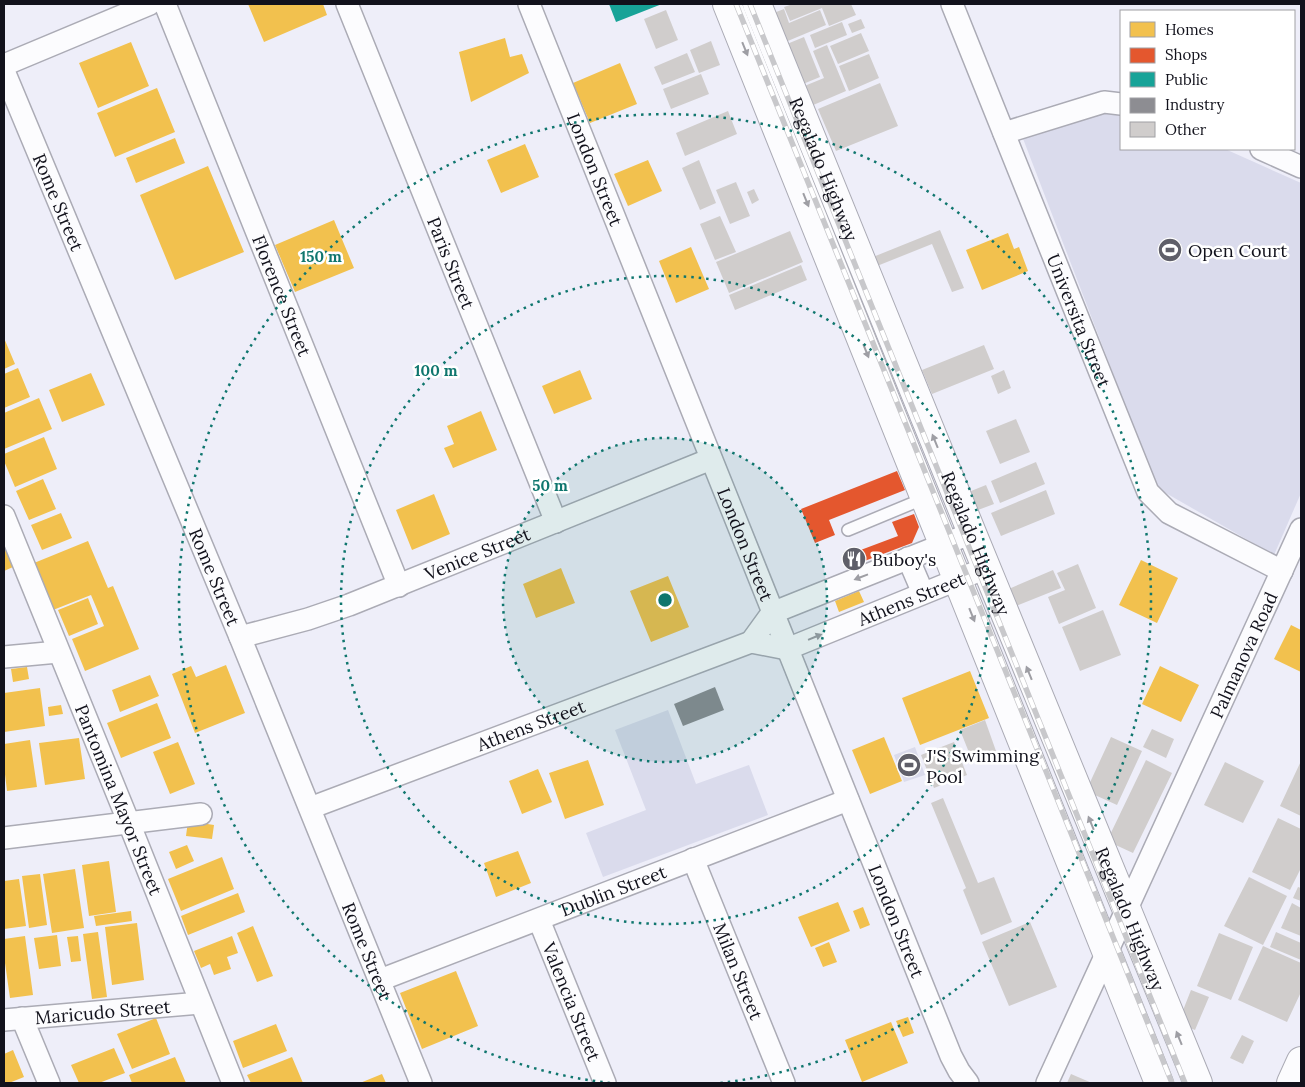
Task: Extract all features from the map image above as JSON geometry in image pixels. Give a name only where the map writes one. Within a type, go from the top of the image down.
[{"type":"main road","name":"Regalado Highway","points":[[727,4],[1159,1083]]},
{"type":"main road","name":"Regalado Highway","points":[[757,4],[1198,1083]]},
{"type":"main road","points":[[1291,1083],[1301,1061]]},
{"type":"street","points":[[4,64],[150,4]]},
{"type":"street","name":"Florence Street","points":[[165,4],[399,586]]},
{"type":"street","name":"Paris Street","points":[[346,4],[556,522]]},
{"type":"street","name":"London Street","points":[[529,4],[951,1056],[968,1083]]},
{"type":"street","name":"Universita Street","points":[[952,4],[1148,492],[1169,513],[1282,571]]},
{"type":"street","name":"Rome Street","points":[[4,71],[240,638],[421,1083]]},
{"type":"street","points":[[1004,133],[1104,102],[1120,104]]},
{"type":"street","points":[[1263,150],[1301,167]]},
{"type":"street","name":"Venice Street","points":[[240,638],[308,619],[399,586],[711,459]]},
{"type":"street","name":"Pantomina Mayor Street","points":[[4,516],[233,1083]]},
{"type":"street","name":"Palmanova Road","points":[[1047,1083],[1301,529]]},
{"type":"street","points":[[787,648],[751,642],[772,613],[972,533]]},
{"type":"street","points":[[908,558],[923,593]]},
{"type":"street","name":"Athens Street","points":[[787,648],[986,568]]},
{"type":"street","name":"Athens Street","points":[[310,808],[751,642]]},
{"type":"street","points":[[4,657],[58,652]]},
{"type":"street","name":"Dublin Street","points":[[380,980],[848,800]]},
{"type":"street","points":[[4,838],[201,814]]},
{"type":"street","name":"Milan Street","points":[[693,859],[784,1083]]},
{"type":"street","name":"Valencia Street","points":[[539,920],[605,1083]]},
{"type":"street","name":"Maricudo Street","points":[[13,1019],[200,1003]]},
{"type":"street","points":[[13,1019],[49,1083]]},
{"type":"lane","points":[[848,530],[925,498]]},
{"type":"shaded area","points":[[1108,112],[1120,115],[1120,150],[1227,150],[1301,183],[1301,493],[1274,555],[1157,488],[1022,136]]},
{"type":"shaded area","points":[[668,710],[696,784],[749,765],[768,815],[603,877],[586,833],[646,810],[615,730]]},
{"type":"shaded area","name":"J'S Swimming Pool","points":[[915,747],[925,775],[904,782],[894,755]]},
{"type":"building: Homes","points":[[248,4],[323,4],[327,15],[264,42]]},
{"type":"building: Homes","points":[[505,38],[510,57],[522,54],[529,73],[471,102],[459,52]]},
{"type":"building: Homes","points":[[131,42],[149,86],[98,108],[79,63]]},
{"type":"building: Homes","points":[[620,63],[637,104],[590,123],[573,83]]},
{"type":"building: Homes","points":[[157,88],[175,132],[115,157],[97,113]]},
{"type":"building: Homes","points":[[175,138],[185,163],[136,183],[126,158]]},
{"type":"building: Homes","points":[[525,144],[539,177],[501,193],[487,160]]},
{"type":"building: Homes","points":[[648,160],[662,191],[628,206],[614,174]]},
{"type":"building: Homes","points":[[208,166],[244,252],[175,280],[140,195]]},
{"type":"building: Homes","points":[[334,220],[354,268],[295,292],[275,245]]},
{"type":"building: Homes","points":[[1008,233],[1014,249],[1019,247],[1028,271],[982,290],[966,250]]},
{"type":"building: Homes","points":[[691,247],[709,289],[676,303],[659,261]]},
{"type":"building: Homes","points":[[4,338],[15,364],[4,369]]},
{"type":"building: Homes","points":[[18,368],[30,397],[4,408],[4,374]]},
{"type":"building: Homes","points":[[580,370],[592,399],[554,414],[542,386]]},
{"type":"building: Homes","points":[[91,373],[105,405],[62,422],[49,390]]},
{"type":"building: Homes","points":[[39,398],[52,429],[4,449],[4,413]]},
{"type":"building: Homes","points":[[481,411],[497,450],[453,468],[444,448],[454,444],[447,426]]},
{"type":"building: Homes","points":[[44,437],[57,469],[15,487],[4,461],[4,454]]},
{"type":"building: Homes","points":[[43,479],[56,509],[29,520],[16,491]]},
{"type":"building: Homes","points":[[434,494],[450,534],[412,550],[396,510]]},
{"type":"building: Homes","points":[[61,513],[72,538],[42,550],[31,525]]},
{"type":"building: Homes","points":[[88,541],[108,588],[113,586],[139,649],[85,671],[72,639],[104,626],[91,595],[53,610],[34,563]]},
{"type":"building: Homes","points":[[4,545],[13,567],[4,571]]},
{"type":"building: Homes","points":[[1141,560],[1178,578],[1157,623],[1119,605]]},
{"type":"building: Homes","points":[[561,568],[575,603],[536,618],[523,584]]},
{"type":"building: Homes","points":[[668,576],[689,627],[651,642],[630,591]]},
{"type":"building: Homes","points":[[859,591],[864,602],[839,612],[835,601]]},
{"type":"building: Homes","points":[[88,598],[98,624],[69,636],[58,610]]},
{"type":"building: Homes","points":[[1291,625],[1301,630],[1301,672],[1274,659]]},
{"type":"building: Homes","points":[[226,665],[245,713],[195,733],[172,674],[191,666],[196,677]]},
{"type":"building: Homes","points":[[1160,666],[1199,685],[1181,722],[1142,704]]},
{"type":"building: Homes","points":[[27,667],[29,679],[13,682],[11,669]]},
{"type":"building: Homes","points":[[970,671],[989,718],[920,745],[902,698]]},
{"type":"building: Homes","points":[[150,675],[159,696],[120,712],[112,690]]},
{"type":"building: Homes","points":[[40,688],[45,726],[4,732],[4,693]]},
{"type":"building: Homes","points":[[157,703],[171,738],[121,758],[107,723]]},
{"type":"building: Homes","points":[[61,705],[63,714],[49,716],[48,707]]},
{"type":"building: Homes","points":[[884,737],[902,781],[870,794],[852,750]]},
{"type":"building: Homes","points":[[79,738],[85,779],[45,785],[39,743]]},
{"type":"building: Homes","points":[[30,740],[37,787],[7,791],[4,744]]},
{"type":"building: Homes","points":[[178,742],[195,784],[170,794],[153,752]]},
{"type":"building: Homes","points":[[588,760],[604,805],[565,819],[549,773]]},
{"type":"building: Homes","points":[[538,769],[552,802],[522,814],[509,781]]},
{"type":"building: Homes","points":[[188,821],[214,825],[212,839],[186,836]]},
{"type":"building: Homes","points":[[187,845],[194,861],[176,869],[169,852]]},
{"type":"building: Homes","points":[[518,851],[531,883],[496,897],[484,863]]},
{"type":"building: Homes","points":[[222,857],[234,889],[181,911],[168,879]]},
{"type":"building: Homes","points":[[109,861],[116,912],[89,916],[82,865]]},
{"type":"building: Homes","points":[[75,869],[84,928],[52,933],[43,874]]},
{"type":"building: Homes","points":[[40,874],[47,925],[29,928],[22,876]]},
{"type":"building: Homes","points":[[19,879],[26,926],[4,929],[4,881]]},
{"type":"building: Homes","points":[[238,893],[245,912],[188,935],[181,916]]},
{"type":"building: Homes","points":[[838,902],[850,931],[811,947],[798,917]]},
{"type":"building: Homes","points":[[863,907],[870,925],[860,929],[853,911]]},
{"type":"building: Homes","points":[[131,911],[132,921],[96,926],[94,916]]},
{"type":"building: Homes","points":[[137,923],[144,980],[112,985],[105,927]]},
{"type":"building: Homes","points":[[253,926],[273,976],[257,982],[237,933]]},
{"type":"building: Homes","points":[[98,932],[107,997],[92,999],[83,934]]},
{"type":"building: Homes","points":[[57,935],[61,966],[39,969],[34,938]]},
{"type":"building: Homes","points":[[25,936],[33,995],[10,998],[4,956],[4,939]]},
{"type":"building: Homes","points":[[78,936],[81,961],[71,962],[67,937]]},
{"type":"building: Homes","points":[[232,936],[238,953],[227,957],[231,969],[214,975],[210,964],[201,968],[194,951]]},
{"type":"building: Homes","points":[[829,942],[837,962],[823,967],[815,948]]},
{"type":"building: Homes","points":[[456,971],[478,1026],[422,1049],[400,993]]},
{"type":"building: Homes","points":[[908,1017],[914,1033],[903,1037],[896,1021]]},
{"type":"building: Homes","points":[[156,1018],[170,1054],[132,1069],[117,1034]]},
{"type":"building: Homes","points":[[891,1022],[908,1063],[862,1082],[845,1040]]},
{"type":"building: Homes","points":[[276,1024],[287,1051],[243,1068],[233,1041]]},
{"type":"building: Homes","points":[[114,1048],[125,1073],[99,1083],[79,1083],[71,1065]]},
{"type":"building: Homes","points":[[13,1050],[24,1077],[4,1083],[4,1054]]},
{"type":"building: Homes","points":[[175,1057],[186,1083],[132,1083],[129,1075]]},
{"type":"building: Homes","points":[[292,1057],[303,1083],[251,1083],[247,1075]]},
{"type":"building: Homes","points":[[382,1074],[386,1083],[360,1083]]},
{"type":"building: Shops","points":[[897,471],[905,490],[829,520],[835,535],[815,543],[801,509]]},
{"type":"building: Shops","points":[[914,514],[919,527],[912,543],[846,568],[842,557],[898,536],[892,522]]},
{"type":"building: Public","points":[[609,4],[662,4],[616,22]]},
{"type":"building: Industry","points":[[715,687],[724,710],[683,726],[674,704]]},
{"type":"building: Other","points":[[793,4],[851,4],[856,15],[829,26],[822,8],[790,21],[784,7]]},
{"type":"building: Other","points":[[784,9],[789,23],[820,10],[826,25],[783,43],[771,14]]},
{"type":"building: Other","points":[[666,10],[678,40],[656,49],[644,19]]},
{"type":"building: Other","points":[[861,19],[865,28],[852,33],[848,24]]},
{"type":"building: Other","points":[[842,22],[847,35],[815,48],[810,35]]},
{"type":"building: Other","points":[[861,33],[869,51],[838,64],[830,46]]},
{"type":"building: Other","points":[[804,37],[820,77],[803,84],[787,44]]},
{"type":"building: Other","points":[[711,41],[720,65],[699,73],[690,50]]},
{"type":"building: Other","points":[[827,45],[846,91],[811,106],[802,87],[824,78],[813,51]]},
{"type":"building: Other","points":[[687,53],[695,72],[662,85],[654,67]]},
{"type":"building: Other","points":[[869,54],[879,78],[849,91],[839,66]]},
{"type":"building: Other","points":[[701,74],[709,94],[671,109],[663,89]]},
{"type":"building: Other","points":[[880,83],[898,126],[836,151],[818,109]]},
{"type":"building: Other","points":[[728,111],[737,134],[685,156],[676,133]]},
{"type":"building: Other","points":[[699,160],[716,203],[700,210],[682,168]]},
{"type":"building: Other","points":[[736,182],[750,216],[730,224],[716,190]]},
{"type":"building: Other","points":[[754,189],[759,200],[752,204],[747,192]]},
{"type":"building: Other","points":[[720,216],[736,252],[715,260],[700,224]]},
{"type":"building: Other","points":[[940,230],[964,288],[952,292],[932,244],[877,266],[873,257]]},
{"type":"building: Other","points":[[790,231],[803,262],[729,293],[716,262]]},
{"type":"building: Other","points":[[801,265],[807,280],[735,310],[729,295]]},
{"type":"building: Other","points":[[984,345],[994,369],[932,394],[922,370]]},
{"type":"building: Other","points":[[1004,370],[1011,388],[998,394],[991,376]]},
{"type":"building: Other","points":[[1016,419],[1030,452],[1000,464],[986,431]]},
{"type":"building: Other","points":[[1036,462],[1045,484],[1000,503],[991,481]]},
{"type":"building: Other","points":[[986,485],[994,504],[978,510],[971,491]]},
{"type":"building: Other","points":[[1046,490],[1055,514],[1001,536],[991,513]]},
{"type":"building: Other","points":[[1078,564],[1096,608],[1059,624],[1048,597],[1065,590],[1057,573]]},
{"type":"building: Other","points":[[1053,570],[1061,588],[1011,608],[1004,591]]},
{"type":"building: Other","points":[[1103,610],[1121,655],[1080,671],[1062,627]]},
{"type":"building: Other","points":[[985,720],[996,751],[972,760],[960,730]]},
{"type":"building: Other","points":[[1152,729],[1174,739],[1166,758],[1143,747]]},
{"type":"building: Other","points":[[1111,737],[1142,751],[1117,805],[1086,791]]},
{"type":"building: Other","points":[[954,742],[967,775],[934,788],[921,755]]},
{"type":"building: Other","points":[[1146,760],[1172,773],[1133,853],[1107,841]]},
{"type":"building: Other","points":[[1301,761],[1301,816],[1280,806]]},
{"type":"building: Other","points":[[1225,762],[1264,781],[1243,823],[1204,805]]},
{"type":"building: Other","points":[[943,798],[978,883],[994,877],[1012,922],[981,935],[963,890],[966,888],[931,803]]},
{"type":"building: Other","points":[[1278,818],[1301,829],[1301,868],[1290,890],[1252,872]]},
{"type":"building: Other","points":[[1249,877],[1287,896],[1263,945],[1224,926]]},
{"type":"building: Other","points":[[1298,887],[1301,888],[1301,901],[1293,898]]},
{"type":"building: Other","points":[[1292,903],[1301,908],[1301,936],[1281,928]]},
{"type":"building: Other","points":[[1030,922],[1057,987],[1009,1006],[982,942]]},
{"type":"building: Other","points":[[1276,932],[1301,943],[1301,960],[1270,947]]},
{"type":"building: Other","points":[[1219,933],[1253,947],[1231,1000],[1197,986]]},
{"type":"building: Other","points":[[1263,946],[1301,963],[1301,992],[1287,1022],[1238,1000]]},
{"type":"building: Other","points":[[1191,990],[1209,997],[1195,1030],[1178,1023]]},
{"type":"building: Other","points":[[1242,1035],[1254,1041],[1243,1064],[1230,1058]]},
{"type":"building: Other","points":[[1071,1074],[1092,1083],[1067,1083]]},
{"type":"railway","points":[[736,4],[1172,1083]]},
{"type":"railway","points":[[750,4],[1185,1083]]},
{"type":"place","name":"Open Court","points":[[1170,250]]},
{"type":"place","name":"Buboy's","points":[[854,559]]},
{"type":"place","name":"J'S Swimming Pool","points":[[909,765]]}]
